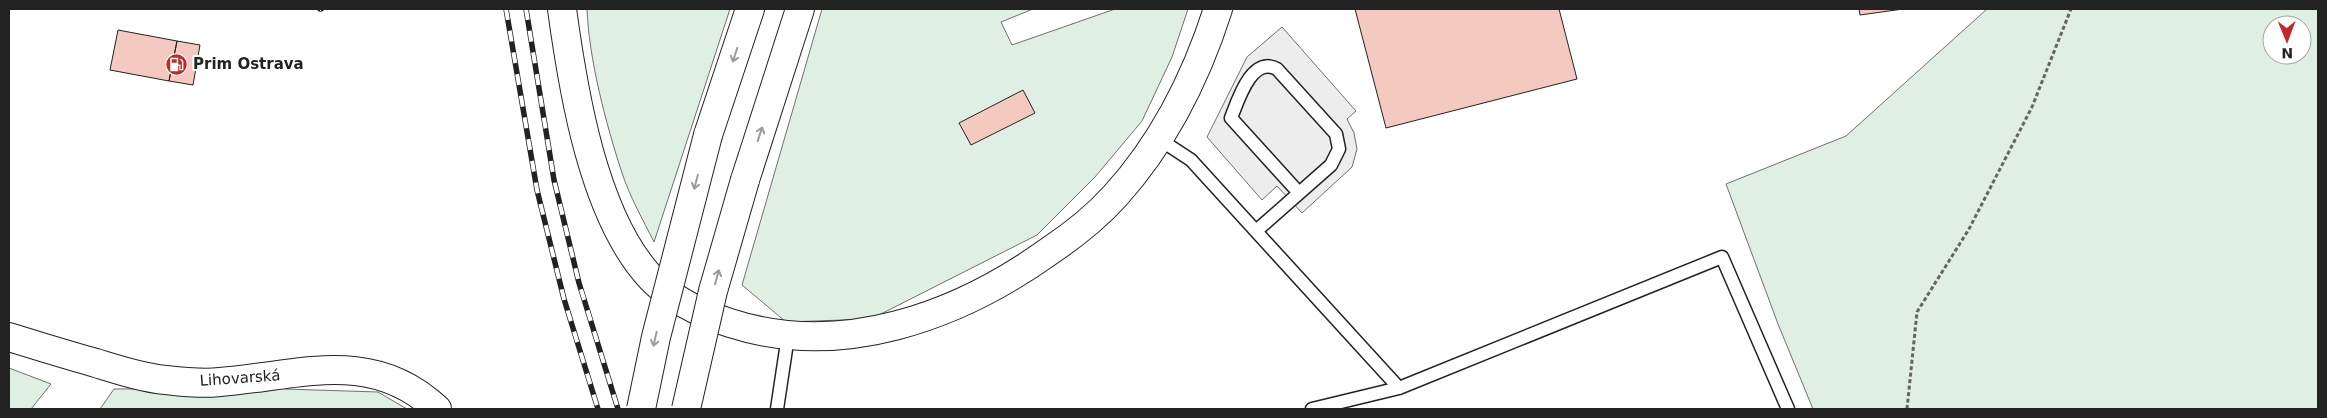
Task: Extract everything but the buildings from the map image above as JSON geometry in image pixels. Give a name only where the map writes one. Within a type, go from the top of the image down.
[{"type":"main road","points":[[562,9],[573,80],[592,158],[609,210],[634,256],[651,278],[662,288],[698,311],[738,326],[788,336],[836,336],[898,327],[939,312],[994,287],[1022,271],[1085,224],[1113,198],[1159,139],[1187,89],[1218,9]]},
{"type":"main road","points":[[641,409],[656,337],[708,135],[750,9]]},
{"type":"main road","points":[[686,409],[713,291],[745,180],[800,9]]},
{"type":"main road","name":"Lihovarská","points":[[9,337],[110,368],[164,380],[217,383],[327,370],[360,371],[382,376],[407,387],[437,409]]},
{"type":"lane","points":[[1256,231],[1335,160],[1339,149],[1338,139],[1277,69],[1268,64],[1263,65],[1251,77],[1231,118],[1299,192]]},
{"type":"lane","points":[[1159,139],[1191,160],[1398,388]]},
{"type":"lane","points":[[1312,409],[1398,388],[1722,257],[1788,409]]},
{"type":"lane","points":[[777,409],[788,336]]},
{"type":"path","points":[[1907,409],[1917,312],[1969,229],[2032,107],[2071,9]]},
{"type":"green space","points":[[587,9],[730,9],[654,242],[625,182],[610,134],[599,92],[591,49]]},
{"type":"green space","points":[[822,9],[1033,9],[1001,22],[1012,45],[1115,9],[1188,9],[1172,57],[1142,121],[1095,177],[1037,235],[871,319],[786,322],[742,285]]},
{"type":"green space","points":[[1987,9],[2318,9],[2318,409],[1813,409],[1778,324],[1726,184],[1846,136]]},
{"type":"green space","points":[[9,368],[51,384],[31,409],[9,409]]},
{"type":"green space","points":[[254,388],[378,392],[407,409],[100,409],[114,389]]},
{"type":"shaded area","points":[[1282,27],[1356,111],[1347,119],[1354,133],[1357,149],[1352,167],[1302,213],[1277,186],[1262,200],[1207,137],[1247,57]]},
{"type":"railway","points":[[506,9],[537,190],[564,299],[598,409]]},
{"type":"railway","points":[[526,9],[554,180],[579,283],[618,409]]},
{"type":"place","name":"Prim Ostrava","points":[[177,64]]}]
